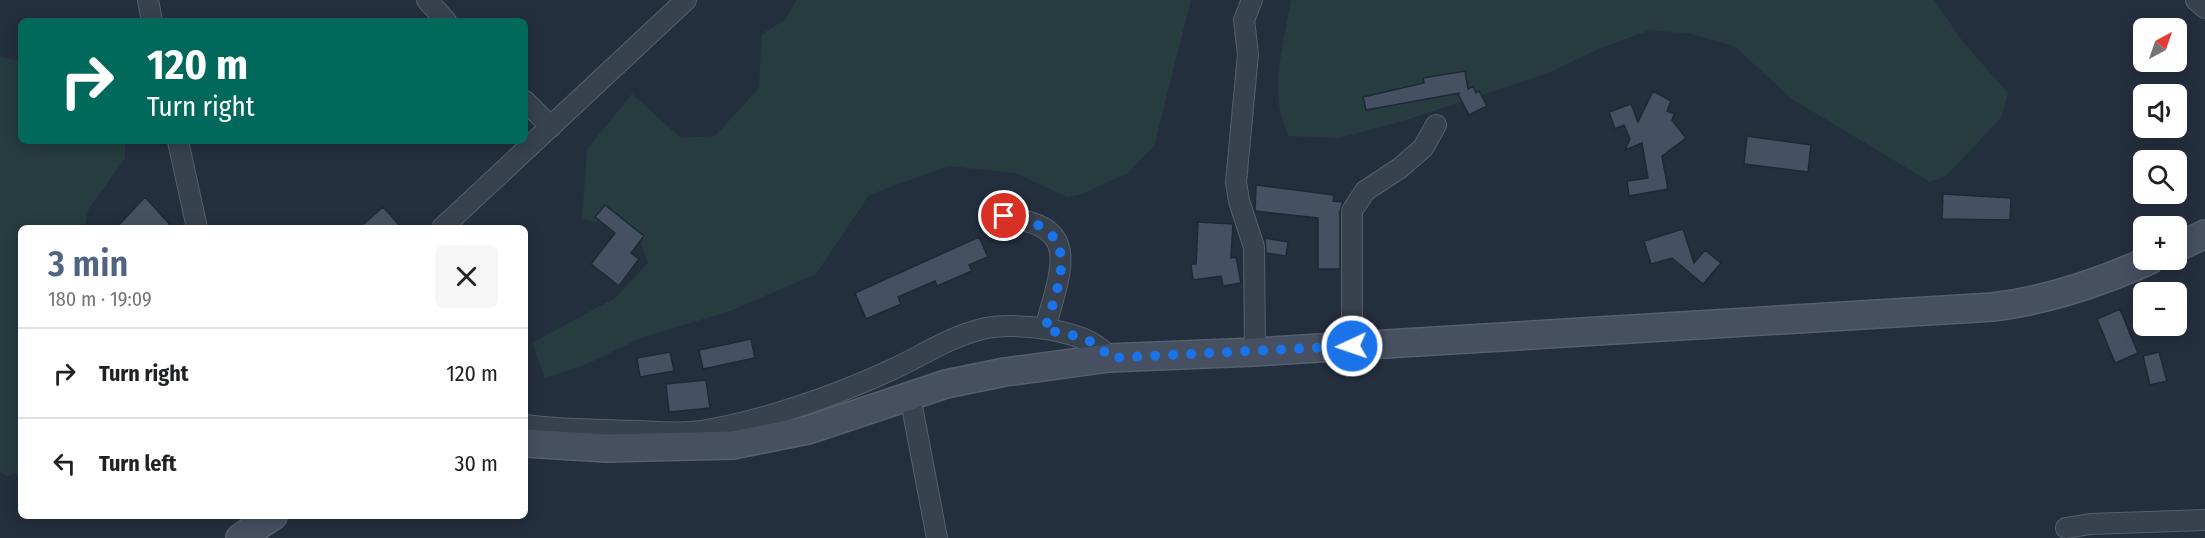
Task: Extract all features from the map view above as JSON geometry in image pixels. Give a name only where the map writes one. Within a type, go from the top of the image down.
[{"type":"street","points":[[148,0],[151,18]]},
{"type":"street","points":[[427,0],[443,18]]},
{"type":"street","points":[[445,225],[686,0]]},
{"type":"street","points":[[1252,0],[1244,20],[1248,54],[1236,182],[1239,201],[1254,248],[1255,352]]},
{"type":"street","points":[[2196,0],[2205,9]]},
{"type":"street","points":[[528,103],[551,127]]},
{"type":"street","points":[[1352,346],[1352,211],[1365,191],[1400,168],[1423,148],[1437,125]]},
{"type":"street","points":[[178,144],[196,225]]},
{"type":"street","points":[[990,216],[1017,217],[1035,223],[1049,232],[1061,247],[1062,264],[1045,330]]},
{"type":"street","points":[[2187,243],[2205,234]]},
{"type":"street","points":[[528,443],[607,448],[733,445],[808,430],[946,384],[1005,372],[1109,358],[1255,352],[1993,307],[2038,301],[2078,289],[2133,267]]},
{"type":"street","points":[[528,426],[561,430],[700,431],[788,408],[859,384],[946,341],[984,328],[1024,327],[1086,339],[1100,347],[1109,358]]},
{"type":"street","points":[[910,396],[937,538]]},
{"type":"street","points":[[240,538],[268,519]]},
{"type":"street","points":[[2066,528],[2090,524],[2205,520]]},
{"type":"green space","points":[[796,0],[1191,0],[1154,146],[1128,173],[1082,194],[1067,197],[1015,173],[948,166],[869,195],[816,274],[730,311],[641,338],[587,364],[545,378],[532,343],[615,298],[648,263],[636,230],[582,219],[587,149],[632,94],[681,138],[715,136],[759,88],[762,34],[786,19]]},
{"type":"green space","points":[[1291,0],[1934,0],[1963,42],[2008,93],[2001,118],[1946,176],[1930,182],[1792,99],[1734,46],[1691,34],[1650,30],[1599,49],[1548,73],[1403,121],[1339,138],[1289,136],[1282,121],[1278,87],[1281,51]]},
{"type":"green space","points":[[0,57],[18,60],[18,144],[125,144],[125,159],[89,208],[85,225],[18,225],[18,474],[8,476],[0,472]]},
{"type":"building","points":[[1465,71],[1468,89],[1473,86],[1476,93],[1479,91],[1487,106],[1469,115],[1458,94],[1460,93],[1366,110],[1363,97],[1424,83],[1423,78]]},
{"type":"building","points":[[1653,91],[1671,101],[1667,111],[1674,114],[1672,120],[1686,138],[1662,156],[1668,189],[1629,196],[1627,181],[1648,178],[1642,143],[1625,150],[1630,139],[1624,125],[1615,129],[1609,112],[1631,104],[1638,122]]},
{"type":"building","points":[[1747,136],[1811,145],[1808,172],[1744,164]]},
{"type":"building","points":[[1256,185],[1334,195],[1333,201],[1343,202],[1340,211],[1340,269],[1318,269],[1318,218],[1255,211]]},
{"type":"building","points":[[1943,194],[2011,198],[2010,220],[1942,219]]},
{"type":"building","points":[[145,197],[170,225],[119,225]]},
{"type":"building","points":[[605,205],[644,236],[631,253],[639,259],[619,286],[591,264],[615,233],[595,217]]},
{"type":"building","points":[[383,207],[399,225],[362,225]]},
{"type":"building","points":[[1198,222],[1233,224],[1231,258],[1236,257],[1241,283],[1223,286],[1221,276],[1193,280],[1191,264],[1196,264]]},
{"type":"building","points":[[1683,229],[1694,263],[1705,250],[1721,263],[1703,284],[1672,258],[1651,264],[1644,241]]},
{"type":"building","points":[[979,237],[988,257],[969,265],[972,271],[937,286],[935,281],[898,297],[901,304],[866,319],[855,293]]},
{"type":"building","points":[[1265,238],[1288,242],[1286,256],[1266,253]]},
{"type":"building","points":[[2120,309],[2138,353],[2115,363],[2097,319]]},
{"type":"building","points":[[751,339],[755,358],[703,369],[699,350]]},
{"type":"building","points":[[670,352],[674,371],[640,377],[637,358]]},
{"type":"building","points":[[2159,352],[2167,381],[2150,385],[2143,356]]},
{"type":"building","points":[[706,380],[710,408],[669,412],[666,384]]},
{"type":"route","points":[[1004,216],[1017,217],[1035,223],[1049,232],[1061,247],[1062,264],[1045,330],[1086,339],[1100,347],[1109,358],[1352,346]]}]
